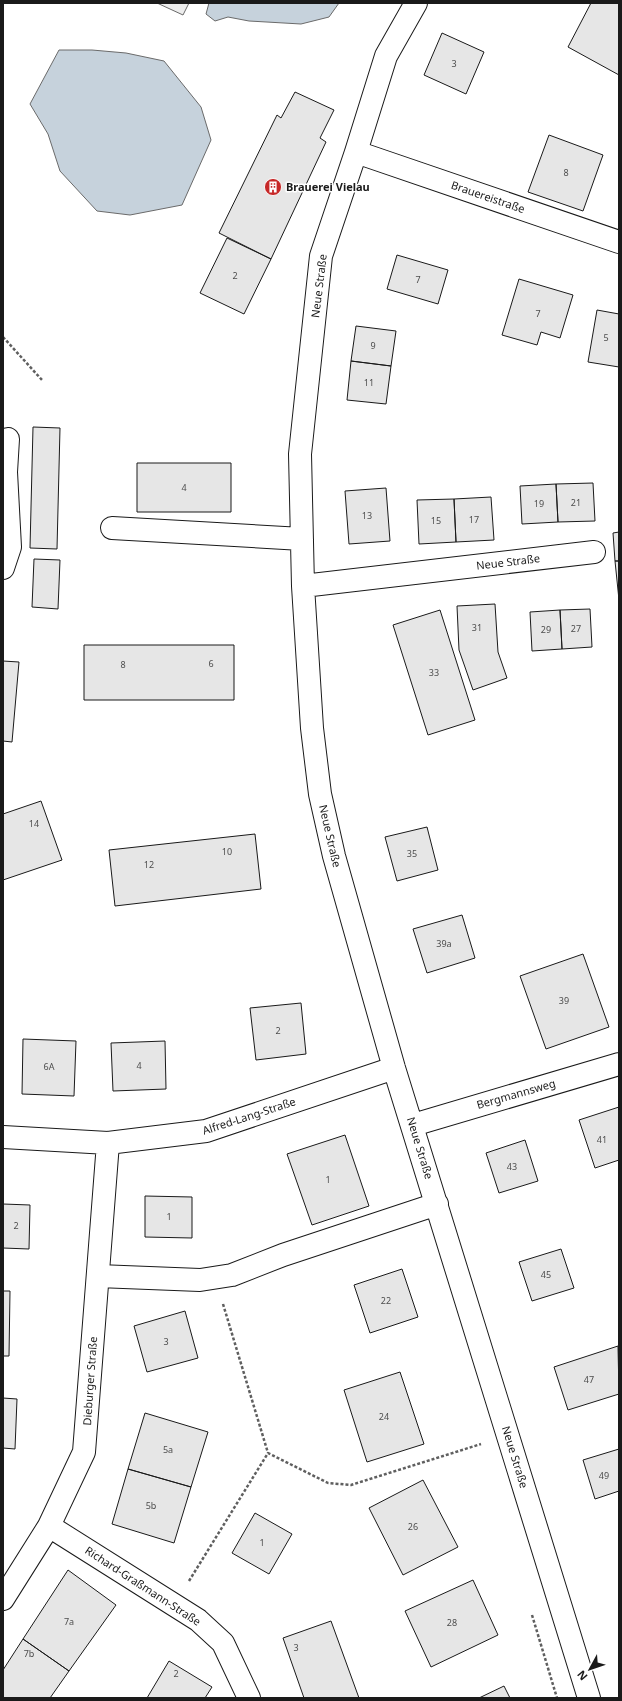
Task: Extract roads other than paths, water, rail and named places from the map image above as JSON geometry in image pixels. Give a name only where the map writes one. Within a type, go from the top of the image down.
[{"type":"street","name":"Neue Straße","points":[[416,3],[386,56],[321,256],[300,454],[303,586],[312,728],[320,794],[334,856],[394,1068],[413,1124],[589,1698]]},
{"type":"street","name":"Brauereistraße","points":[[356,152],[619,242]]},
{"type":"street","points":[[3,568],[10,547],[5,472],[8,439]]},
{"type":"street","points":[[112,528],[302,539]]},
{"type":"street","name":"Neue Straße","points":[[303,586],[594,552]]},
{"type":"street","name":"Bergmannsweg","points":[[413,1124],[619,1064]]},
{"type":"street","name":"Alfred-Lang-Straße","points":[[3,1137],[108,1143],[206,1131],[394,1068]]},
{"type":"street","name":"Dieburger Straße","points":[[3,1598],[49,1526],[84,1452],[108,1143]]},
{"type":"street","points":[[98,1276],[200,1280],[232,1275],[283,1255],[437,1204]]},
{"type":"street","name":"Richard-Graßmann-Straße","points":[[49,1526],[198,1620],[223,1643],[249,1698]]},
{"type":"place","name":"Brauerei Vielau","points":[[273,187]]}]
